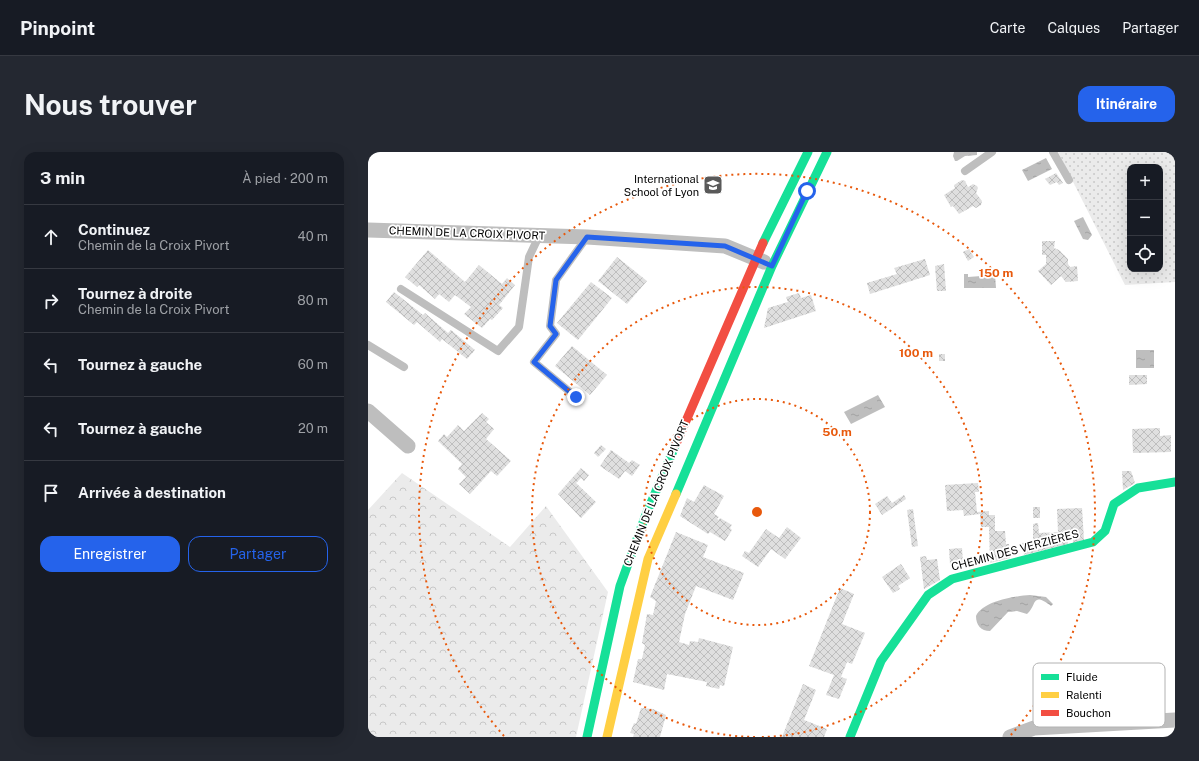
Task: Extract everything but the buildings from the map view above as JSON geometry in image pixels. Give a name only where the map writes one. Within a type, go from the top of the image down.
[{"type":"main road","name":"CHEMIN DE LA CROIX PIVORT","points":[[587,737],[620,586],[627,563],[645,517],[755,258],[808,152]]},
{"type":"main road","name":"CHEMIN DE LA CROIX PIVORT","points":[[606,737],[648,559],[772,266],[827,152]]},
{"type":"main road","name":"CHEMIN DES VERZIÈRES","points":[[850,737],[881,661],[928,595],[952,579],[1093,542],[1105,531],[1114,504],[1138,488],[1175,482]]},
{"type":"street","name":"CHEMIN DE LA CROIX PIVORT","points":[[368,230],[587,237],[725,246],[772,266]]},
{"type":"street","points":[[368,411],[408,446]]},
{"type":"street","points":[[1165,720],[1175,720]]},
{"type":"street","points":[[1010,737],[1034,728],[1048,727]]},
{"type":"street","points":[[1087,737],[1100,727]]},
{"type":"lane","points":[[965,171],[992,152]]},
{"type":"lane","points":[[1053,152],[1069,180]]},
{"type":"lane","points":[[401,289],[498,351],[519,327],[529,257],[539,236]]},
{"type":"lane","points":[[576,397],[534,362],[556,334],[550,326],[556,280],[587,237]]},
{"type":"lane","points":[[368,345],[404,367]]},
{"type":"green space","points":[[1058,152],[1175,152],[1175,282],[1125,285]]},
{"type":"green space","points":[[402,473],[510,547],[546,506],[608,592],[576,737],[368,737],[368,510]]},
{"type":"water","points":[[954,152],[977,152],[977,155],[965,156],[955,161],[953,156]]},
{"type":"water","points":[[1046,158],[1052,169],[1028,181],[1022,170]]},
{"type":"water","points":[[1083,217],[1092,235],[1088,240],[1083,239],[1074,221]]},
{"type":"water","points":[[964,274],[968,274],[968,277],[995,275],[996,288],[964,288]]},
{"type":"water","points":[[1136,350],[1154,350],[1154,368],[1136,368]]},
{"type":"water","points":[[878,395],[885,407],[851,424],[844,412]]},
{"type":"water","points":[[1030,595],[1046,597],[1053,604],[1051,606],[1045,602],[1037,600],[1027,614],[1017,611],[1008,612],[990,631],[982,629],[978,625],[976,616],[985,607],[1000,600]]},
{"type":"traffic: fast","points":[[763,243],[808,152]]},
{"type":"traffic: fast","points":[[676,494],[772,266],[827,152]]},
{"type":"traffic: fast","points":[[587,737],[620,586],[645,517],[676,444]]},
{"type":"traffic: fast","points":[[850,737],[881,661],[928,595],[952,579],[1093,542],[1105,531],[1114,504],[1138,488],[1175,482]]},
{"type":"traffic: slow","points":[[607,737],[648,559],[676,494]]},
{"type":"traffic: jam","points":[[676,444],[763,243]]},
{"type":"place","name":"International School of Lyon","points":[[713,185]]},
{"type":"route","points":[[576,397],[534,362],[556,334],[550,326],[556,280],[587,237],[725,246],[772,266],[807,191]]}]
